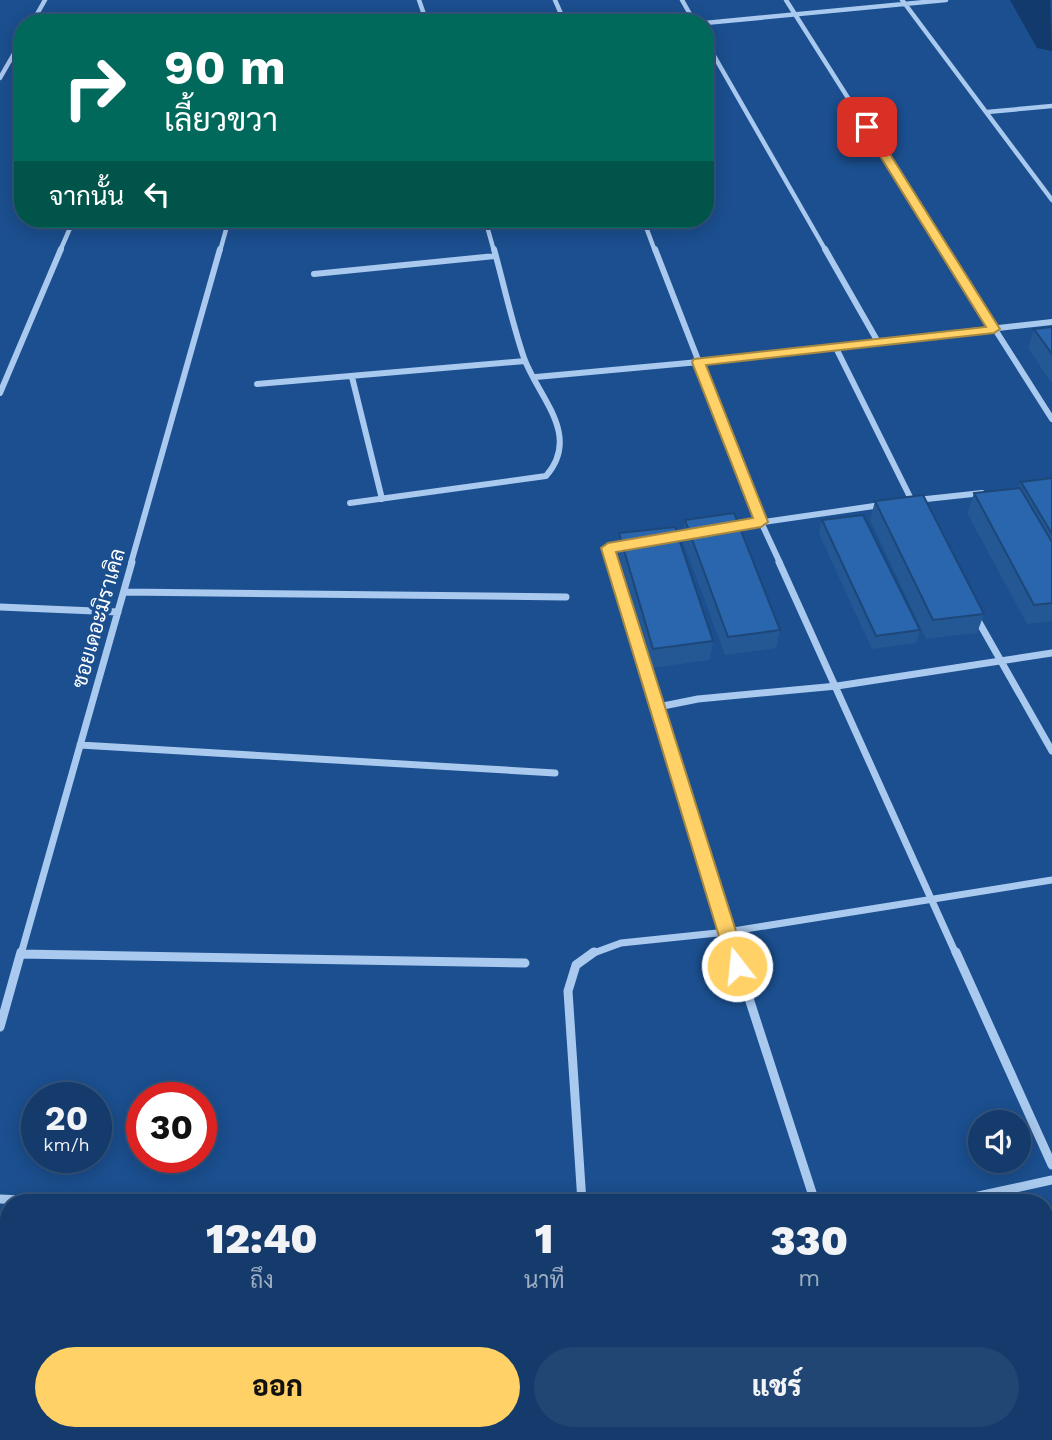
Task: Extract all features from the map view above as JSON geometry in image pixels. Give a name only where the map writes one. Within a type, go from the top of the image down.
[{"type":"street","points":[[786,0],[1052,419]]},
{"type":"street","points":[[714,22],[903,2],[946,0]]},
{"type":"street","points":[[903,2],[1052,200]]},
{"type":"street","points":[[0,78],[14,54]]},
{"type":"street","points":[[714,56],[878,342]]},
{"type":"street","points":[[988,112],[1052,106]]},
{"type":"street","points":[[0,393],[70,228]]},
{"type":"street","name":"ซอยเดอะมิราเคิล","points":[[0,1027],[226,228]]},
{"type":"street","points":[[350,503],[546,476],[556,468],[563,450],[559,430],[536,377],[525,361],[487,228]]},
{"type":"street","points":[[647,228],[761,522],[1052,1166]]},
{"type":"street","points":[[314,274],[495,256]]},
{"type":"street","points":[[536,377],[699,362],[1052,322]]},
{"type":"street","points":[[835,346],[918,512]]},
{"type":"street","points":[[257,384],[525,361]]},
{"type":"street","points":[[352,377],[382,499]]},
{"type":"street","points":[[898,502],[988,492]]},
{"type":"street","points":[[723,528],[884,504]]},
{"type":"street","points":[[634,544],[608,548],[727,932],[812,1194]]},
{"type":"street","points":[[124,592],[566,597]]},
{"type":"street","points":[[0,607],[117,612]]},
{"type":"street","points":[[974,615],[1052,751]]},
{"type":"street","points":[[658,707],[698,699],[837,686],[1052,653]]},
{"type":"street","points":[[80,744],[555,773]]},
{"type":"street","points":[[581,1194],[568,991],[576,965],[595,951],[621,943],[727,932],[1052,880]]},
{"type":"street","points":[[21,954],[525,963]]},
{"type":"street","points":[[988,1194],[1052,1180]]},
{"type":"building","points":[[1052,327],[1052,354],[1034,329]]},
{"type":"building","points":[[1052,478],[1052,534],[1021,482]]},
{"type":"building","points":[[1020,488],[1052,542],[1052,603],[1034,605],[974,493]]},
{"type":"building","points":[[923,495],[984,614],[933,620],[875,501]]},
{"type":"building","points":[[734,513],[780,630],[728,637],[685,520]]},
{"type":"building","points":[[863,515],[920,630],[876,636],[822,520]]},
{"type":"building","points":[[675,527],[713,641],[653,649],[619,533]]},
{"type":"waterway","points":[[1030,0],[1052,39]]},
{"type":"route","points":[[737,966],[608,548],[761,522],[699,362],[994,329],[867,127]]}]
